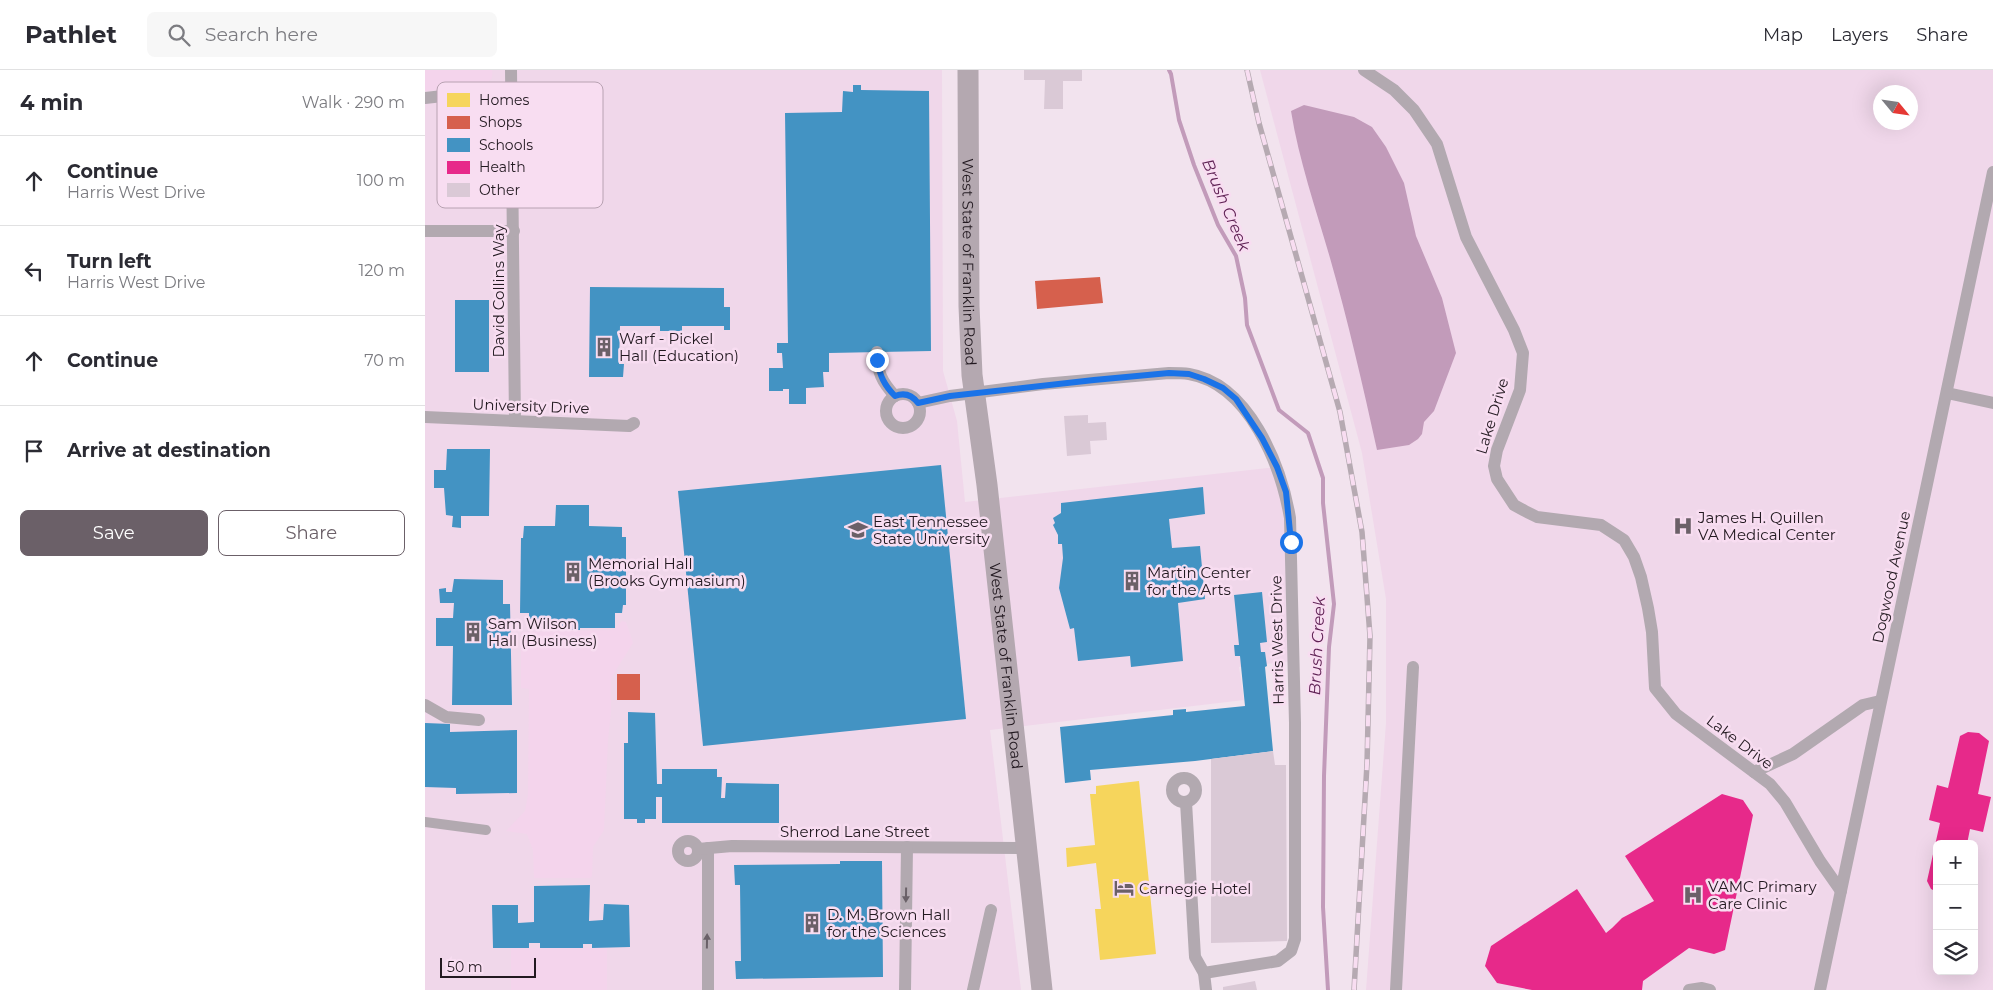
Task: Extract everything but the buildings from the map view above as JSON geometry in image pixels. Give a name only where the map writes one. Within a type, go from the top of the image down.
[{"type":"highway","name":"West State of Franklin Road","points":[[968,70],[969,306],[972,375],[1042,990]]},
{"type":"street","name":"Lake Drive","points":[[1364,70],[1395,90],[1415,110],[1437,144],[1466,237],[1514,330],[1523,353],[1520,390],[1497,450],[1494,466],[1497,479],[1514,505],[1525,511],[1537,516],[1601,525],[1624,540],[1634,557],[1648,608],[1655,688],[1676,714],[1770,784],[1785,802],[1820,861],[1841,891]]},
{"type":"street","name":"Dogwood Avenue","points":[[1820,990],[1993,172]]},
{"type":"street","name":"David Collins Way","points":[[514,208],[515,421]]},
{"type":"street","points":[[425,231],[514,231]]},
{"type":"street","points":[[877,352],[882,380],[895,396]]},
{"type":"street","name":"Harris West Drive","points":[[918,403],[950,396],[1069,382],[1169,373],[1189,374],[1223,388],[1236,399],[1253,423],[1277,467],[1286,492],[1291,542],[1295,723],[1295,939],[1291,951],[1278,961],[1204,972]]},
{"type":"street","points":[[906,394],[918,403],[919,414],[913,424],[897,427],[889,420],[886,409],[891,399],[895,396],[906,394]]},
{"type":"street","points":[[1947,394],[1993,403]]},
{"type":"street","name":"University Drive","points":[[425,418],[629,426],[634,423]]},
{"type":"street","points":[[1396,990],[1413,667]]},
{"type":"street","points":[[1754,772],[1793,754],[1863,705],[1880,701]]},
{"type":"street","points":[[425,705],[446,717],[479,720]]},
{"type":"street","points":[[1186,802],[1195,957],[1204,972],[1207,990]]},
{"type":"street","points":[[425,822],[486,830]]},
{"type":"street","points":[[687,841],[703,848],[693,860],[684,861],[678,850],[687,841]]},
{"type":"street","points":[[905,990],[907,847]]},
{"type":"street","points":[[703,848],[708,990]]},
{"type":"street","name":"Sherrod Lane Street","points":[[703,848],[1027,848]]},
{"type":"street","points":[[973,990],[991,910]]},
{"type":"street","points":[[1689,990],[1702,988],[1710,990]]},
{"type":"shaded area","name":"East Tennessee State University","points":[[425,70],[942,70],[943,371],[957,421],[965,502],[1277,467],[1286,492],[1293,661],[1239,667],[1244,700],[990,730],[1021,990],[425,990]]},
{"type":"shaded area","points":[[425,70],[492,70],[491,80],[488,82],[437,82],[437,90],[425,91]]},
{"type":"shaded area","name":"James H. Quillen VA Medical Center","points":[[1260,70],[1993,70],[1993,990],[1366,990],[1386,723],[1386,599],[1362,453]]},
{"type":"shaded area","points":[[1304,105],[1354,117],[1372,127],[1386,147],[1404,183],[1416,236],[1442,298],[1456,353],[1434,411],[1424,422],[1422,434],[1409,445],[1377,450],[1343,306],[1294,130],[1291,111]]},
{"type":"shaded area","points":[[622,621],[626,622],[633,643],[611,678],[611,711],[604,830],[593,847],[592,876],[590,878],[534,878],[533,850],[527,834],[506,831],[525,811],[528,795],[529,689],[521,688],[521,632],[614,630]]},
{"type":"shaded area","points":[[511,948],[607,948],[607,990],[511,990]]},
{"type":"waterway","name":"Brush Creek","points":[[1169,70],[1179,120],[1194,165],[1218,225],[1236,256],[1245,298],[1247,325],[1279,410],[1308,433],[1323,478],[1323,503],[1334,604],[1329,647],[1324,776],[1323,907],[1328,990]]},
{"type":"railway","points":[[1247,70],[1259,123],[1340,412],[1362,532],[1370,636],[1367,764],[1354,990]]},
{"type":"place","name":"Warf - Pickel Hall (Education)","points":[[604,347]]},
{"type":"place","name":"James H. Quillen VA Medical Center","points":[[1683,526]]},
{"type":"place","name":"East Tennessee State University","points":[[858,530]]},
{"type":"place","name":"Memorial Hall (Brooks Gymnasium)","points":[[573,572]]},
{"type":"place","name":"Martin Center for the Arts","points":[[1132,581]]},
{"type":"place","name":"Sam Wilson Hall (Business)","points":[[473,632]]},
{"type":"place","name":"Carnegie Hotel","points":[[1124,888]]},
{"type":"place","name":"VAMC Primary Care Clinic","points":[[1693,895]]},
{"type":"place","name":"D. M. Brown Hall for the Sciences","points":[[812,923]]},
{"type":"route","points":[[877,360],[882,380],[895,396],[906,394],[918,403],[950,396],[1043,384],[1169,373],[1189,374],[1204,379],[1223,388],[1236,399],[1249,415],[1262,438],[1277,467],[1286,492],[1291,542]]}]
